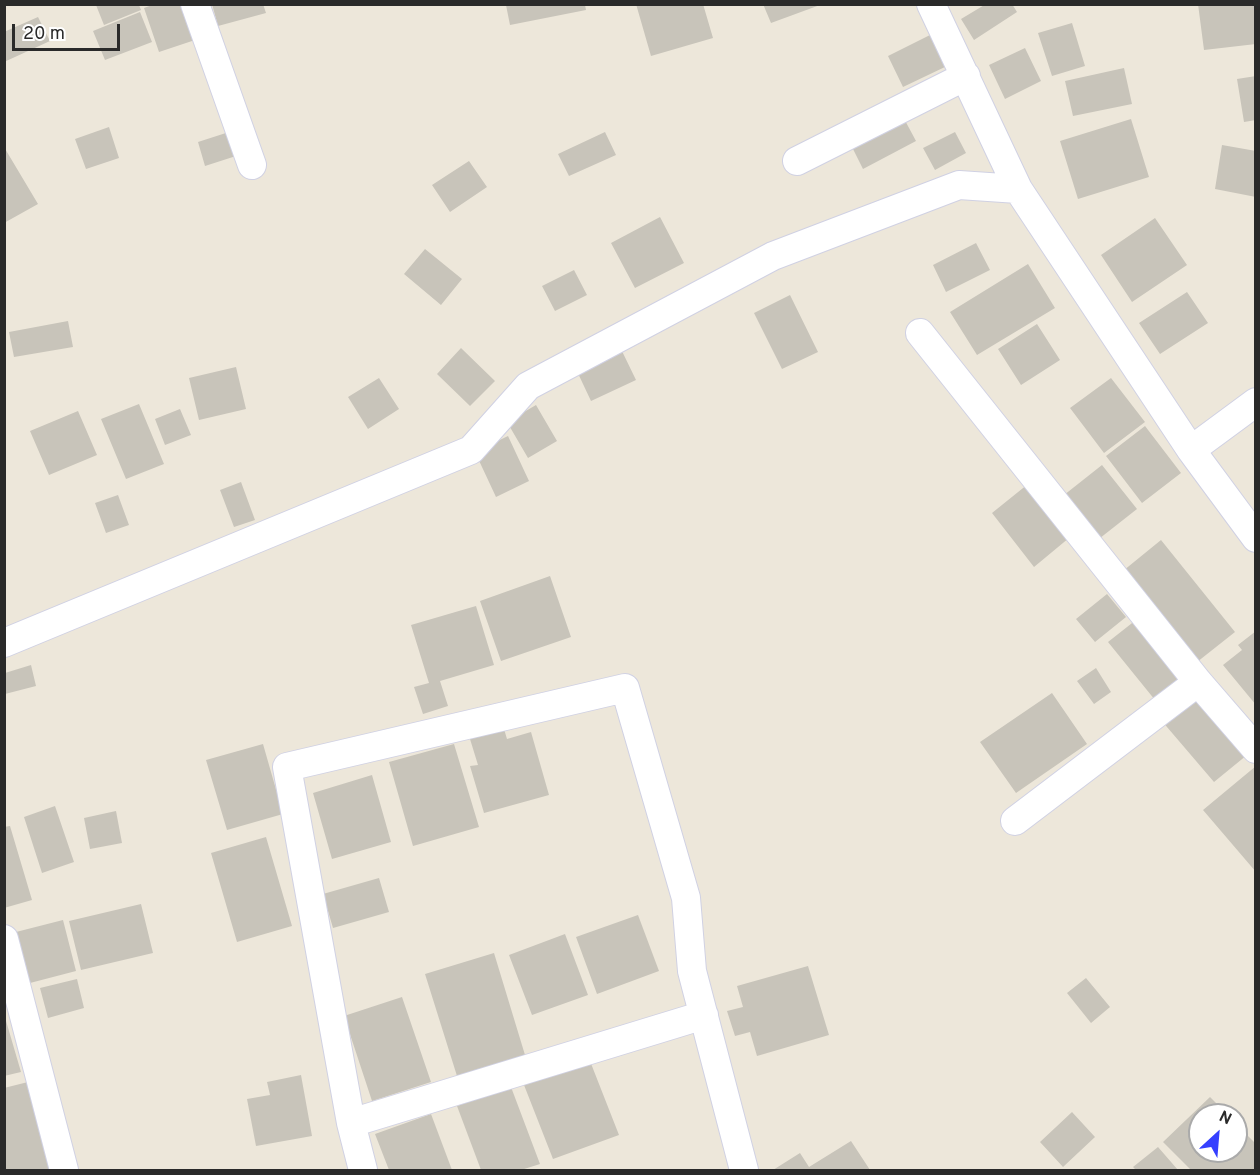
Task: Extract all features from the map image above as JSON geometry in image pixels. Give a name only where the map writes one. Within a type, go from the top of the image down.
[{"type":"street","points":[[195,4],[252,165]]},
{"type":"street","points":[[931,4],[1018,189],[1191,450],[1256,538]]},
{"type":"street","points":[[797,161],[966,76]]},
{"type":"street","points":[[4,643],[471,450],[528,386],[773,256],[959,185],[1018,189]]},
{"type":"street","points":[[920,333],[1198,682],[1256,749]]},
{"type":"street","points":[[1191,450],[1256,402]]},
{"type":"street","points":[[1015,821],[1198,682]]},
{"type":"street","points":[[363,1170],[351,1123],[287,767],[625,688],[686,898],[692,971],[744,1170]]},
{"type":"street","points":[[4,939],[64,1170]]},
{"type":"street","points":[[351,1123],[704,1015]]},
{"type":"building","points":[[155,4],[186,4],[198,39],[159,52],[144,8]]},
{"type":"building","points":[[212,4],[263,4],[266,13],[218,26]]},
{"type":"building","points":[[636,4],[703,4],[713,38],[651,56]]},
{"type":"building","points":[[763,4],[820,4],[820,5],[771,23]]},
{"type":"building","points":[[986,4],[1012,4],[1017,12],[974,40],[961,19]]},
{"type":"building","points":[[1198,4],[1256,4],[1256,44],[1204,50]]},
{"type":"building","points":[[96,5],[139,5],[141,10],[104,25]]},
{"type":"building","points":[[506,5],[585,5],[586,10],[510,25]]},
{"type":"building","points":[[140,12],[152,42],[105,60],[93,31]]},
{"type":"building","points":[[38,17],[50,41],[4,62],[4,32]]},
{"type":"building","points":[[1072,23],[1085,66],[1052,76],[1038,33]]},
{"type":"building","points":[[932,34],[947,66],[903,87],[888,56]]},
{"type":"building","points":[[1025,48],[1041,81],[1005,99],[989,65]]},
{"type":"building","points":[[1124,68],[1132,104],[1073,116],[1065,81]]},
{"type":"building","points":[[1256,76],[1256,120],[1244,122],[1237,79]]},
{"type":"building","points":[[901,113],[916,141],[863,169],[849,141]]},
{"type":"building","points":[[1131,119],[1149,177],[1078,199],[1060,141]]},
{"type":"building","points":[[109,127],[119,158],[86,169],[75,139]]},
{"type":"building","points":[[229,132],[236,156],[205,166],[198,142]]},
{"type":"building","points":[[605,132],[616,155],[569,176],[558,154]]},
{"type":"building","points":[[955,132],[966,153],[935,170],[923,148]]},
{"type":"building","points":[[1222,145],[1256,151],[1256,197],[1215,189]]},
{"type":"building","points":[[4,147],[38,204],[4,223]]},
{"type":"building","points":[[469,161],[487,187],[450,212],[432,185]]},
{"type":"building","points":[[660,217],[684,263],[635,288],[611,243]]},
{"type":"building","points":[[1155,218],[1187,265],[1132,302],[1101,255]]},
{"type":"building","points":[[976,243],[990,270],[946,292],[933,265]]},
{"type":"building","points":[[425,249],[462,279],[441,305],[404,274]]},
{"type":"building","points":[[1028,264],[1055,308],[977,355],[950,312]]},
{"type":"building","points":[[574,270],[587,295],[555,311],[542,286]]},
{"type":"building","points":[[1187,292],[1208,323],[1160,354],[1139,323]]},
{"type":"building","points":[[790,295],[818,352],[782,369],[754,313]]},
{"type":"building","points":[[68,321],[73,347],[14,357],[9,332]]},
{"type":"building","points":[[1037,324],[1060,360],[1021,385],[998,349]]},
{"type":"building","points":[[620,347],[636,380],[591,401],[575,367]]},
{"type":"building","points":[[461,348],[495,381],[470,406],[437,374]]},
{"type":"building","points":[[236,367],[246,409],[199,420],[189,378]]},
{"type":"building","points":[[379,378],[399,409],[368,429],[348,397]]},
{"type":"building","points":[[1111,378],[1145,422],[1104,453],[1070,408]]},
{"type":"building","points":[[139,404],[164,464],[126,479],[101,419]]},
{"type":"building","points":[[536,405],[557,441],[528,458],[507,422]]},
{"type":"building","points":[[180,409],[191,435],[165,445],[155,419]]},
{"type":"building","points":[[78,411],[97,455],[49,475],[30,431]]},
{"type":"building","points":[[1145,426],[1181,473],[1142,503],[1106,456]]},
{"type":"building","points":[[508,436],[529,481],[496,497],[475,452]]},
{"type":"building","points":[[1102,465],[1137,509],[1095,542],[1059,499]]},
{"type":"building","points":[[1033,480],[1075,533],[1034,567],[992,513]]},
{"type":"building","points":[[241,482],[255,520],[234,527],[220,490]]},
{"type":"building","points":[[118,495],[129,525],[106,533],[95,503]]},
{"type":"building","points":[[1161,540],[1235,632],[1192,666],[1118,575]]},
{"type":"building","points":[[550,576],[571,637],[501,661],[480,601]]},
{"type":"building","points":[[1107,594],[1126,617],[1095,642],[1076,619]]},
{"type":"building","points":[[476,606],[494,665],[440,681],[448,706],[423,714],[414,687],[429,683],[411,625]]},
{"type":"building","points":[[1141,616],[1187,674],[1155,700],[1108,642]]},
{"type":"building","points":[[1256,631],[1256,705],[1223,665],[1242,650],[1238,645]]},
{"type":"building","points":[[31,665],[36,686],[5,694],[5,673]]},
{"type":"building","points":[[1096,668],[1111,692],[1094,704],[1077,681]]},
{"type":"building","points":[[1052,693],[1087,744],[1016,793],[980,742]]},
{"type":"building","points":[[1194,693],[1247,755],[1214,782],[1161,720]]},
{"type":"building","points":[[504,729],[507,739],[531,732],[549,795],[484,813],[470,766],[478,765],[470,739]]},
{"type":"building","points":[[263,744],[283,814],[227,830],[206,760]]},
{"type":"building","points":[[454,744],[479,827],[413,846],[389,762]]},
{"type":"building","points":[[1256,766],[1256,872],[1203,810]]},
{"type":"building","points":[[372,775],[391,842],[332,859],[313,793]]},
{"type":"building","points":[[55,806],[74,862],[42,873],[24,817]]},
{"type":"building","points":[[116,811],[122,843],[90,849],[84,818]]},
{"type":"building","points":[[10,826],[32,900],[4,908],[4,827]]},
{"type":"building","points":[[266,837],[292,926],[237,942],[211,853]]},
{"type":"building","points":[[379,878],[389,912],[333,928],[323,894]]},
{"type":"building","points":[[141,904],[153,953],[81,970],[69,921]]},
{"type":"building","points":[[638,915],[659,971],[597,994],[576,937]]},
{"type":"building","points":[[63,920],[76,971],[30,983],[16,932]]},
{"type":"building","points":[[565,934],[588,995],[532,1015],[509,955]]},
{"type":"building","points":[[494,953],[525,1055],[457,1076],[425,974]]},
{"type":"building","points":[[808,966],[829,1035],[757,1056],[750,1032],[735,1036],[727,1011],[743,1007],[737,986]]},
{"type":"building","points":[[1086,978],[1110,1007],[1091,1023],[1067,993]]},
{"type":"building","points":[[77,979],[84,1008],[48,1018],[40,988]]},
{"type":"building","points":[[402,997],[431,1082],[372,1101],[344,1016]]},
{"type":"building","points":[[4,1014],[21,1072],[4,1076]]},
{"type":"building","points":[[590,1061],[619,1135],[553,1159],[524,1085]]},
{"type":"building","points":[[301,1075],[312,1136],[256,1146],[247,1099],[270,1095],[267,1082]]},
{"type":"building","points":[[32,1081],[57,1170],[4,1170],[4,1088]]},
{"type":"building","points":[[511,1087],[540,1164],[521,1170],[481,1170],[457,1106]]},
{"type":"building","points":[[1210,1097],[1216,1103],[1204,1103]]},
{"type":"building","points":[[1072,1112],[1095,1137],[1063,1167],[1040,1142]]},
{"type":"building","points":[[431,1114],[452,1170],[389,1170],[375,1134]]},
{"type":"building","points":[[1188,1118],[1188,1163],[1248,1163],[1248,1136],[1256,1144],[1256,1170],[1191,1170],[1163,1142]]},
{"type":"building","points":[[851,1141],[870,1170],[773,1170],[800,1153],[809,1167]]},
{"type":"building","points":[[1158,1147],[1178,1170],[1136,1170],[1133,1167]]}]
